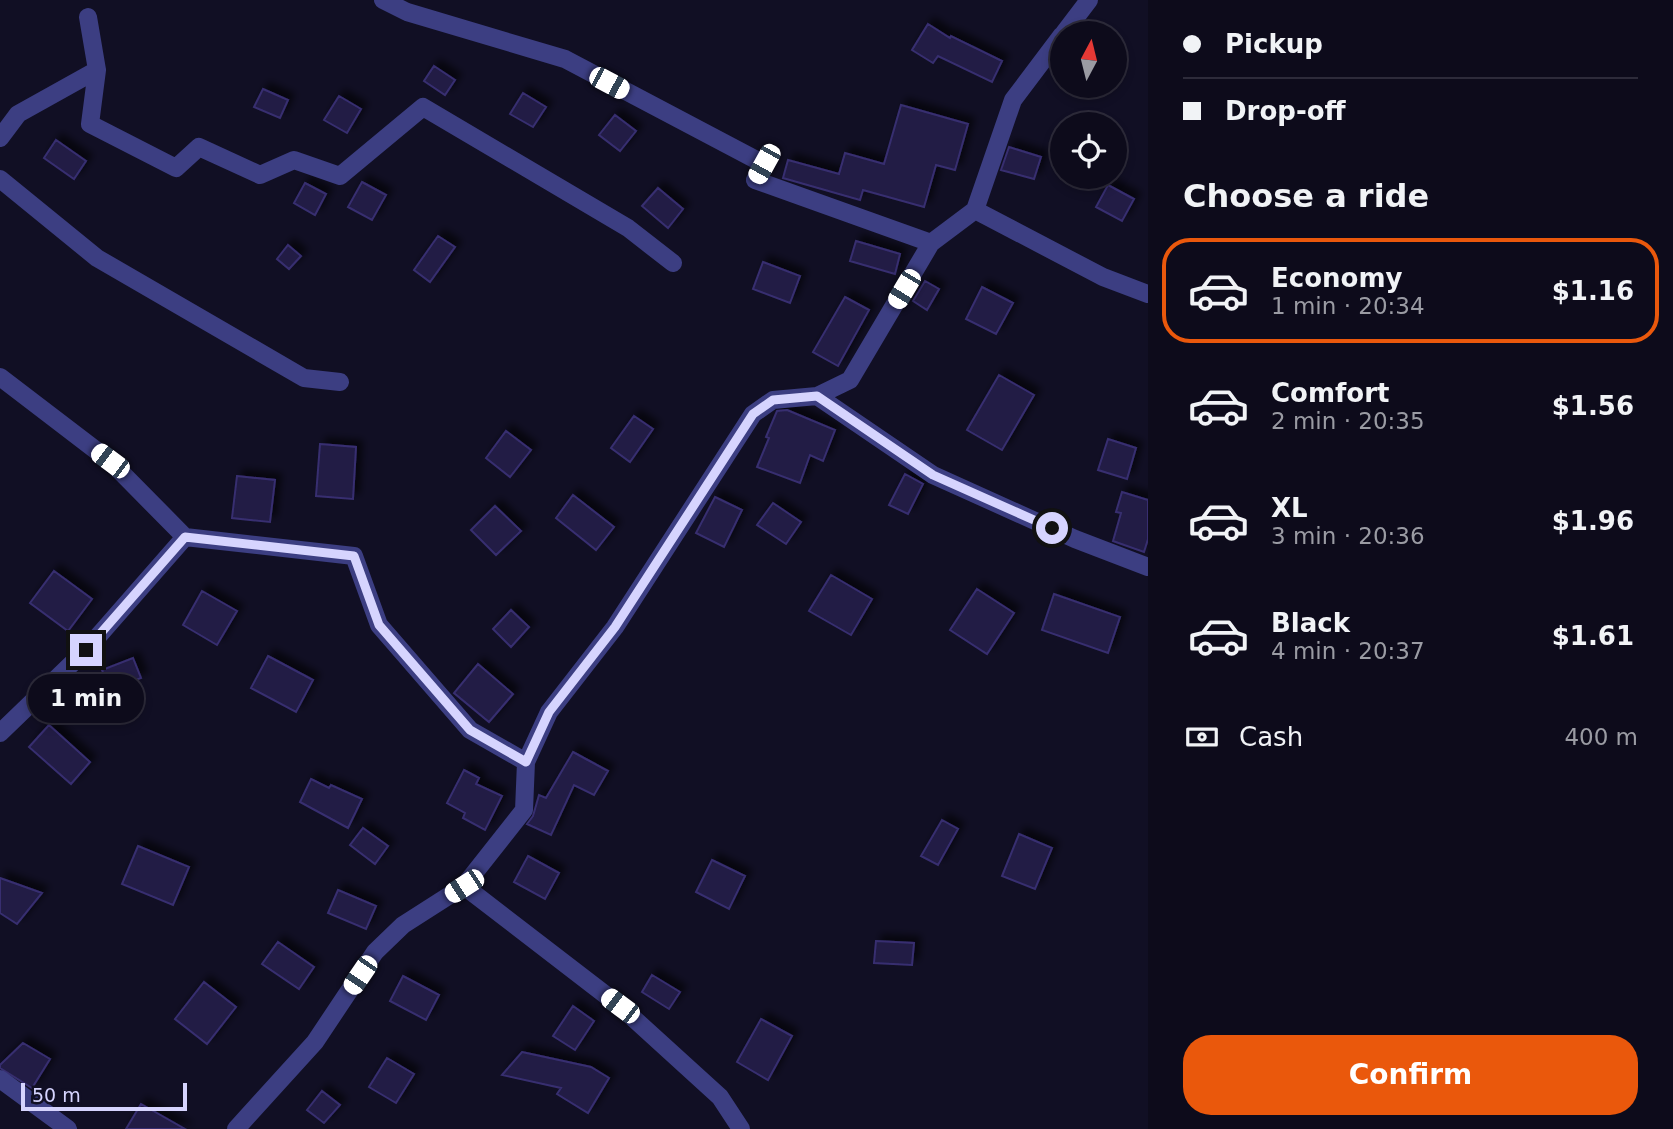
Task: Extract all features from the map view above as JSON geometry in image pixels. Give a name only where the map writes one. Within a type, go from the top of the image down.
[{"type":"street","points":[[383,0],[407,12],[565,59],[764,164],[755,180],[931,243]]},
{"type":"street","points":[[1073,21],[1089,0]]},
{"type":"street","points":[[88,17],[97,70],[90,124],[176,168],[199,147],[260,175],[294,160],[340,176],[423,107],[628,228],[673,263]]},
{"type":"street","points":[[236,1129],[315,1042],[376,952],[403,925],[464,886],[524,810],[526,762],[549,712],[615,627],[753,414],[773,400],[817,396],[850,380],[931,243],[975,210],[1013,100],[1050,51]]},
{"type":"street","points":[[0,138],[18,114],[97,70]]},
{"type":"street","points":[[0,179],[97,258],[304,378],[340,382]]},
{"type":"street","points":[[975,210],[1103,277],[1148,294]]},
{"type":"street","points":[[0,377],[110,461],[185,537],[354,556],[379,625],[470,730],[526,762]]},
{"type":"street","points":[[817,396],[933,475],[1075,539],[1148,567]]},
{"type":"street","points":[[0,733],[86,650],[185,537]]},
{"type":"street","points":[[464,886],[620,1006],[720,1097],[741,1129]]},
{"type":"street","points":[[0,1079],[68,1129]]},
{"type":"building","points":[[928,24],[950,38],[951,36],[1002,61],[992,82],[938,56],[933,63],[912,50]]},
{"type":"building","points":[[434,66],[455,80],[445,95],[424,81]]},
{"type":"building","points":[[263,89],[288,100],[280,118],[254,107]]},
{"type":"building","points":[[523,93],[546,107],[533,127],[510,114]]},
{"type":"building","points":[[339,96],[361,109],[347,133],[324,120]]},
{"type":"building","points":[[901,105],[968,124],[955,170],[936,165],[924,207],[863,190],[860,200],[783,178],[788,160],[839,174],[845,153],[884,164]]},
{"type":"building","points":[[615,115],[636,131],[620,151],[599,135]]},
{"type":"building","points":[[56,140],[86,161],[74,179],[44,158]]},
{"type":"building","points":[[1009,147],[1041,157],[1034,179],[1001,170]]},
{"type":"building","points":[[362,182],[386,195],[372,220],[348,207]]},
{"type":"building","points":[[305,183],[326,194],[315,215],[294,203]]},
{"type":"building","points":[[658,188],[683,209],[668,228],[642,206]]},
{"type":"building","points":[[1106,189],[1115,189],[1134,199],[1122,221],[1096,207]]},
{"type":"building","points":[[438,236],[455,247],[430,282],[414,270]]},
{"type":"building","points":[[856,241],[900,254],[895,274],[850,261]]},
{"type":"building","points":[[288,245],[301,256],[289,269],[277,259]]},
{"type":"building","points":[[763,262],[800,276],[790,303],[753,289]]},
{"type":"building","points":[[925,281],[939,289],[927,310],[913,301]]},
{"type":"building","points":[[982,287],[1013,303],[996,334],[966,319]]},
{"type":"building","points":[[845,297],[869,310],[838,366],[813,352]]},
{"type":"building","points":[[999,375],[1034,395],[1002,450],[967,430]]},
{"type":"building","points":[[787,410],[835,430],[823,461],[810,455],[800,483],[757,467],[777,411]]},
{"type":"building","points":[[634,416],[653,429],[630,462],[611,448]]},
{"type":"building","points":[[506,431],[531,450],[510,477],[486,458]]},
{"type":"building","points":[[1108,439],[1136,448],[1127,479],[1098,470]]},
{"type":"building","points":[[320,444],[356,447],[353,499],[316,496]]},
{"type":"building","points":[[905,474],[923,484],[908,514],[889,505]]},
{"type":"building","points":[[237,476],[275,480],[270,522],[232,518]]},
{"type":"building","points":[[1122,492],[1148,500],[1148,539],[1144,552],[1113,541],[1121,513],[1116,512]]},
{"type":"building","points":[[573,495],[614,527],[596,550],[556,518]]},
{"type":"building","points":[[715,497],[742,510],[724,547],[696,533]]},
{"type":"building","points":[[773,503],[801,522],[786,544],[757,525]]},
{"type":"building","points":[[495,506],[521,531],[496,555],[471,530]]},
{"type":"building","points":[[54,571],[92,599],[68,631],[30,603]]},
{"type":"building","points":[[831,575],[872,599],[851,635],[809,611]]},
{"type":"building","points":[[977,589],[1014,613],[987,654],[950,630]]},
{"type":"building","points":[[202,591],[237,611],[217,645],[183,625]]},
{"type":"building","points":[[1054,594],[1120,617],[1108,653],[1042,630]]},
{"type":"building","points":[[511,610],[529,627],[511,647],[493,629]]},
{"type":"building","points":[[268,656],[313,680],[296,712],[251,688]]},
{"type":"building","points":[[133,658],[141,678],[110,690],[102,670]]},
{"type":"building","points":[[478,664],[513,694],[489,722],[454,693]]},
{"type":"building","points":[[49,725],[90,762],[71,784],[29,747]]},
{"type":"building","points":[[573,752],[608,771],[594,795],[574,785],[551,835],[527,824],[533,816],[539,795],[546,798]]},
{"type":"building","points":[[464,770],[479,778],[476,784],[502,796],[485,830],[463,818],[465,813],[447,803]]},
{"type":"building","points":[[311,779],[362,799],[348,828],[300,802]]},
{"type":"building","points":[[942,820],[958,829],[938,865],[921,856]]},
{"type":"building","points":[[363,828],[388,846],[375,864],[350,845]]},
{"type":"building","points":[[1019,834],[1052,848],[1035,889],[1002,876]]},
{"type":"building","points":[[138,846],[189,867],[173,905],[122,884]]},
{"type":"building","points":[[528,856],[559,873],[545,899],[514,882]]},
{"type":"building","points":[[712,860],[745,876],[729,909],[696,892]]},
{"type":"building","points":[[0,878],[42,893],[17,924],[0,913]]},
{"type":"building","points":[[338,890],[376,906],[366,929],[328,913]]},
{"type":"building","points":[[876,941],[914,943],[912,965],[874,963]]},
{"type":"building","points":[[278,942],[314,967],[299,989],[262,964]]},
{"type":"building","points":[[652,975],[680,992],[669,1009],[642,992]]},
{"type":"building","points":[[403,976],[439,995],[426,1020],[390,1001]]},
{"type":"building","points":[[204,982],[236,1007],[207,1044],[175,1019]]},
{"type":"building","points":[[573,1006],[594,1021],[575,1050],[553,1036]]},
{"type":"building","points":[[761,1019],[792,1036],[768,1080],[737,1062]]},
{"type":"building","points":[[23,1043],[50,1059],[32,1088],[0,1068]]},
{"type":"building","points":[[522,1052],[591,1067],[609,1078],[588,1113],[557,1094],[561,1088],[502,1075]]},
{"type":"building","points":[[387,1058],[414,1074],[396,1103],[369,1087]]},
{"type":"building","points":[[322,1091],[340,1105],[324,1123],[307,1110]]},
{"type":"building","points":[[141,1104],[185,1129],[126,1129]]},
{"type":"route","points":[[86,650],[185,537],[354,556],[379,625],[470,730],[526,762],[549,712],[615,627],[753,414],[773,400],[817,396],[933,475],[1052,528]]}]
